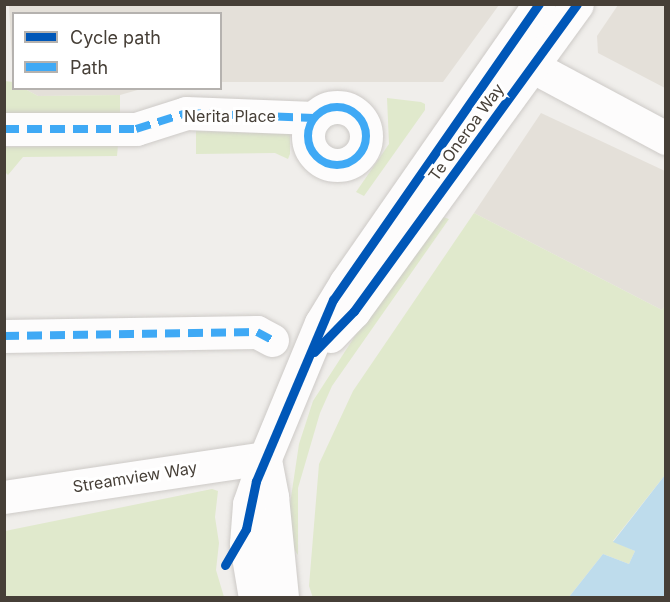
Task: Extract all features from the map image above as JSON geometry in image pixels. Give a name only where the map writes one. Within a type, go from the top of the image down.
[{"type":"street","name":"Te Oneroa Way","points":[[519,60],[540,4]]},
{"type":"street","name":"Te Oneroa Way","points":[[255,597],[246,544],[246,522],[256,481],[321,323],[346,282],[519,60],[577,4]]},
{"type":"street","points":[[519,60],[666,138]]},
{"type":"street","name":"Nerita Place","points":[[4,129],[136,129],[186,113],[314,118]]},
{"type":"street","points":[[4,336],[257,332],[272,340]]},
{"type":"street","points":[[265,458],[272,496],[282,597]]},
{"type":"street","name":"Streamview Way","points":[[4,497],[265,458]]},
{"type":"shaded area","points":[[9,5],[499,5],[443,82],[222,82],[222,12],[12,12],[12,63]]},
{"type":"shaded area","points":[[618,5],[665,5],[665,88],[598,53],[597,36]]},
{"type":"shaded area","points":[[27,90],[138,90],[120,95],[38,96]]},
{"type":"shaded area","points":[[541,113],[665,171],[665,306],[662,310],[474,213]]},
{"type":"green space","points":[[5,81],[12,82],[12,90],[27,90],[38,96],[120,95],[120,121],[5,122]]},
{"type":"green space","points":[[387,98],[421,102],[425,104],[425,110],[364,196],[356,192],[389,144]]},
{"type":"green space","points":[[196,131],[290,134],[290,154],[288,159],[275,153],[196,154]]},
{"type":"green space","points":[[118,145],[117,156],[23,157],[8,175],[5,172],[5,147]]},
{"type":"green space","points":[[474,213],[662,310],[665,306],[665,475],[613,541],[635,551],[629,564],[603,554],[569,597],[313,598],[309,586],[319,464],[353,391]]},
{"type":"green space","points":[[440,216],[449,219],[332,386],[320,413],[298,488],[298,555],[289,542],[290,504],[299,444],[313,401],[364,322]]},
{"type":"green space","points":[[212,489],[218,491],[215,517],[219,543],[216,570],[224,597],[5,597],[5,531]]},
{"type":"water","points":[[665,475],[665,597],[569,597],[603,554],[629,564],[635,551],[613,542]]},
{"type":"marked path","points":[[337,107],[353,112],[361,120],[366,136],[361,152],[353,160],[337,165],[321,160],[313,152],[308,136],[313,120],[321,112],[337,107]]},
{"type":"marked path","points":[[4,129],[136,129],[186,113],[314,118]]},
{"type":"marked path","points":[[4,336],[257,332],[272,340]]},
{"type":"cycle path","points":[[225,565],[246,529],[256,481],[333,300],[539,4]]},
{"type":"cycle path","points":[[314,352],[354,311],[577,4]]}]
